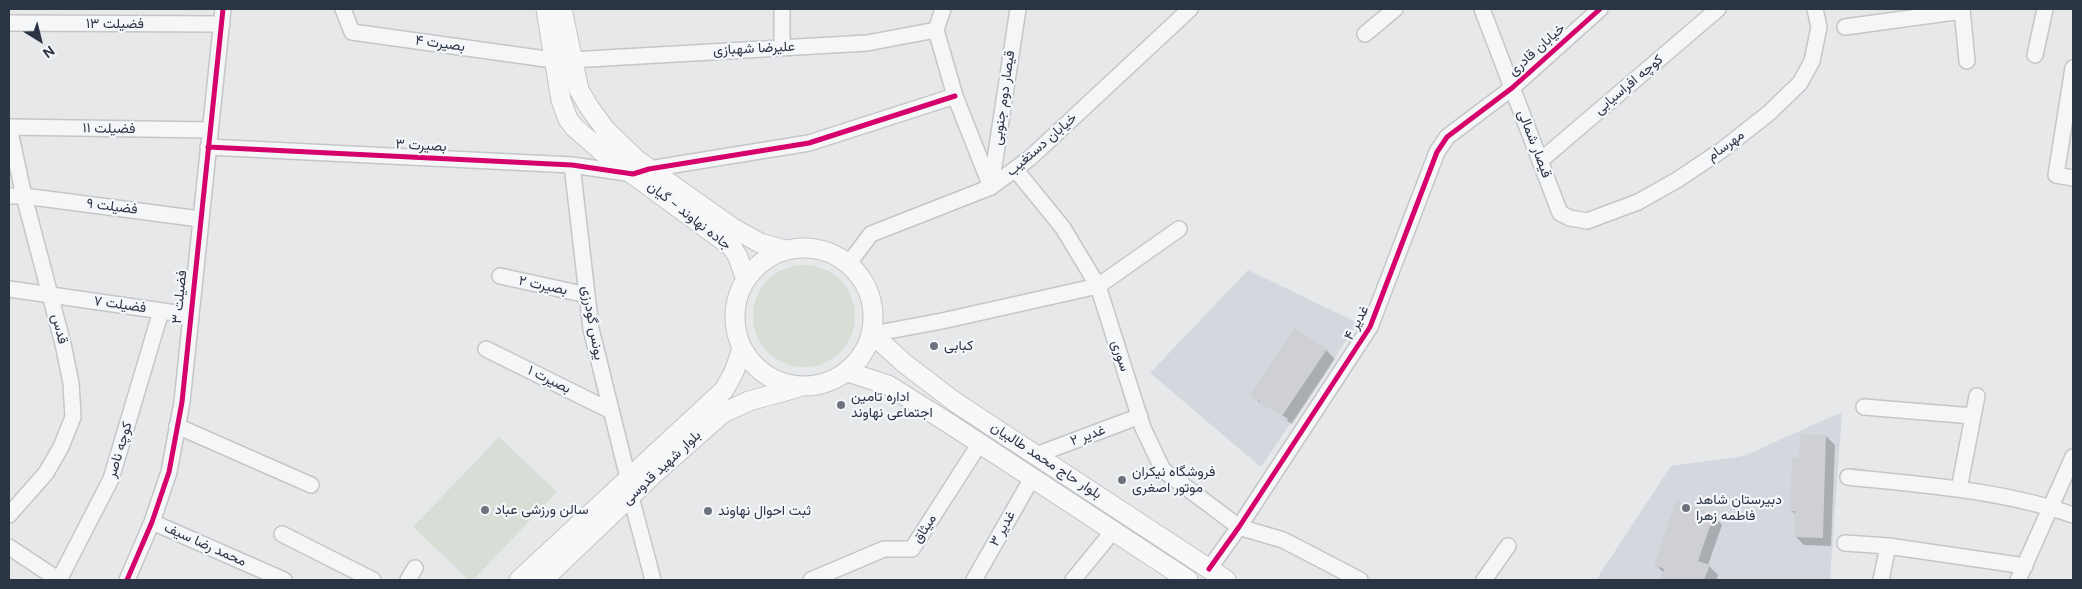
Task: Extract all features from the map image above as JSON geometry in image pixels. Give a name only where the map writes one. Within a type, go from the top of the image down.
[{"type":"main road","name":"جاده نهاوند - گیان","points":[[546,9],[562,60]]},
{"type":"main road","name":"جاده نهاوند - گیان","points":[[562,9],[561,100],[568,119],[588,140],[745,236],[760,243],[785,250]]},
{"type":"main road","name":"جاده نهاوند - گیان","points":[[641,171],[732,247],[738,257],[746,280]]},
{"type":"main road","points":[[797,248],[815,248],[833,253],[848,263],[862,278],[871,295],[874,314],[872,334],[867,348],[858,361],[848,372],[816,386],[799,387],[776,381],[756,368],[742,349],[735,330],[735,311],[739,292],[749,274],[763,261],[785,250],[797,248]]},
{"type":"main road","name":"بلوار حاج محمد طالبیان","points":[[872,334],[904,363],[956,402],[1226,580]]},
{"type":"main road","name":"بلوار شهید قدوسی","points":[[543,580],[724,390],[734,372],[742,349]]},
{"type":"main road","name":"بلوار حاج محمد طالبیان","points":[[848,372],[888,385],[1188,580]]},
{"type":"main road","name":"بلوار شهید قدوسی","points":[[519,580],[630,487],[723,413],[749,401],[799,387]]},
{"type":"street","name":"فضیلت ۳","points":[[127,580],[152,522],[169,472],[182,402],[223,9]]},
{"type":"street","name":"بصیرت ۴","points":[[343,9],[352,32],[562,60]]},
{"type":"street","points":[[782,9],[782,48]]},
{"type":"street","points":[[943,9],[936,30],[955,96],[991,187]]},
{"type":"street","name":"قیصار دوم جنوبی","points":[[991,187],[1018,9]]},
{"type":"street","name":"خیابان دستغیب","points":[[848,263],[871,234],[991,187],[1016,169],[1190,9]]},
{"type":"street","points":[[1365,34],[1395,9]]},
{"type":"street","name":"قیصار شمالی","points":[[1482,9],[1560,213],[1570,218]]},
{"type":"street","name":"خیابان قادری","points":[[1512,88],[1600,9]]},
{"type":"street","name":"کوچه افراسیابی","points":[[1540,161],[1718,9]]},
{"type":"street","name":"مهرسام","points":[[1570,218],[1588,221],[1638,202],[1677,180],[1722,150],[1769,113],[1800,83],[1812,61],[1819,27],[1815,9]]},
{"type":"street","points":[[2035,55],[2045,9]]},
{"type":"street","points":[[1845,27],[1962,10],[1967,60]]},
{"type":"street","name":"فضیلت ۱۳","points":[[9,23],[222,24]]},
{"type":"street","name":"علیرضا شهبازی","points":[[562,60],[867,43],[936,30]]},
{"type":"street","points":[[2073,68],[2056,175],[2073,178]]},
{"type":"street","name":"غدیر ۴","points":[[1208,569],[1239,527],[1370,327],[1437,152],[1446,138],[1512,88]]},
{"type":"street","name":"بصیرت ۳","points":[[208,147],[572,165],[641,171],[809,143],[955,96]]},
{"type":"street","name":"فضیلت ۱۱","points":[[9,127],[210,130]]},
{"type":"street","name":"قدس","points":[[9,127],[24,196],[72,383],[73,417],[61,447],[46,473],[9,514]]},
{"type":"street","name":"یونس گودرزی","points":[[572,165],[590,329],[653,580]]},
{"type":"street","name":"سوری","points":[[1016,169],[1063,228],[1098,286],[1140,416],[1163,470],[1239,527]]},
{"type":"street","name":"فضیلت ۹","points":[[9,196],[24,196],[200,219]]},
{"type":"street","points":[[872,334],[942,321],[1098,286],[1179,229]]},
{"type":"street","name":"بصیرت ۲","points":[[500,276],[587,295]]},
{"type":"street","name":"فضیلت ۷","points":[[9,289],[190,315]]},
{"type":"street","name":"کوچه ناصر","points":[[59,580],[111,480],[161,311]]},
{"type":"street","name":"بصیرت ۱","points":[[486,349],[611,411]]},
{"type":"street","points":[[1959,489],[1977,396]]},
{"type":"street","points":[[1864,407],[1972,416]]},
{"type":"street","name":"غدیر ۲","points":[[1036,455],[1140,416]]},
{"type":"street","points":[[177,426],[311,485]]},
{"type":"street","name":"میثاق","points":[[811,580],[836,575],[884,549],[912,549],[980,444]]},
{"type":"street","points":[[2018,580],[2073,457]]},
{"type":"street","points":[[1848,477],[1959,489],[2051,507],[2073,515]]},
{"type":"street","name":"غدیر ۳","points":[[974,580],[1032,478]]},
{"type":"street","name":"محمد رضا سیف","points":[[152,522],[254,575],[284,580]]},
{"type":"street","points":[[1239,527],[1282,540],[1360,580]]},
{"type":"street","points":[[1074,580],[1113,531]]},
{"type":"street","points":[[282,534],[372,580]]},
{"type":"street","points":[[1845,543],[1888,546],[2024,566]]},
{"type":"street","points":[[9,546],[59,580]]},
{"type":"street","points":[[1484,580],[1508,546]]},
{"type":"street","points":[[1881,580],[1888,546]]},
{"type":"shaded area","points":[[804,265],[823,269],[840,280],[851,297],[855,316],[851,335],[840,352],[823,363],[804,367],[785,363],[768,352],[757,335],[753,316],[757,297],[768,280],[785,269]]},
{"type":"shaded area","points":[[1248,270],[1358,323],[1261,467],[1150,373]]},
{"type":"shaded area","points":[[1842,412],[1830,580],[1596,580],[1671,466],[1744,456]]},
{"type":"shaded area","name":"سالن ورزشی عباد","points":[[499,437],[557,492],[473,580],[469,580],[413,527]]},
{"type":"building","points":[[1295,328],[1327,349],[1282,416],[1250,395]]},
{"type":"building","points":[[1800,434],[1826,435],[1823,538],[1794,537],[1795,511],[1790,511],[1792,457],[1799,457]]},
{"type":"building","points":[[1676,501],[1714,515],[1698,561],[1710,565],[1704,580],[1660,580],[1664,569],[1654,565]]},
{"type":"cycle path","points":[[127,580],[152,522],[169,472],[182,402],[223,9]]},
{"type":"cycle path","points":[[1209,569],[1239,527],[1370,327],[1437,152],[1447,137],[1512,88],[1600,9]]},
{"type":"cycle path","points":[[208,147],[572,165],[633,174],[649,169],[809,143],[955,96]]},
{"type":"place","name":"کبابی","points":[[934,346]]},
{"type":"place","name":"اداره تامین اجتماعی نهاوند","points":[[841,405]]},
{"type":"place","name":"فروشگاه نیکران موتور اصغری","points":[[1122,480]]},
{"type":"place","name":"دبیرستان شاهد فاطمه زهرا","points":[[1686,508]]},
{"type":"place","name":"سالن ورزشی عباد","points":[[485,510]]},
{"type":"place","name":"ثبت احوال نهاوند","points":[[708,511]]}]
